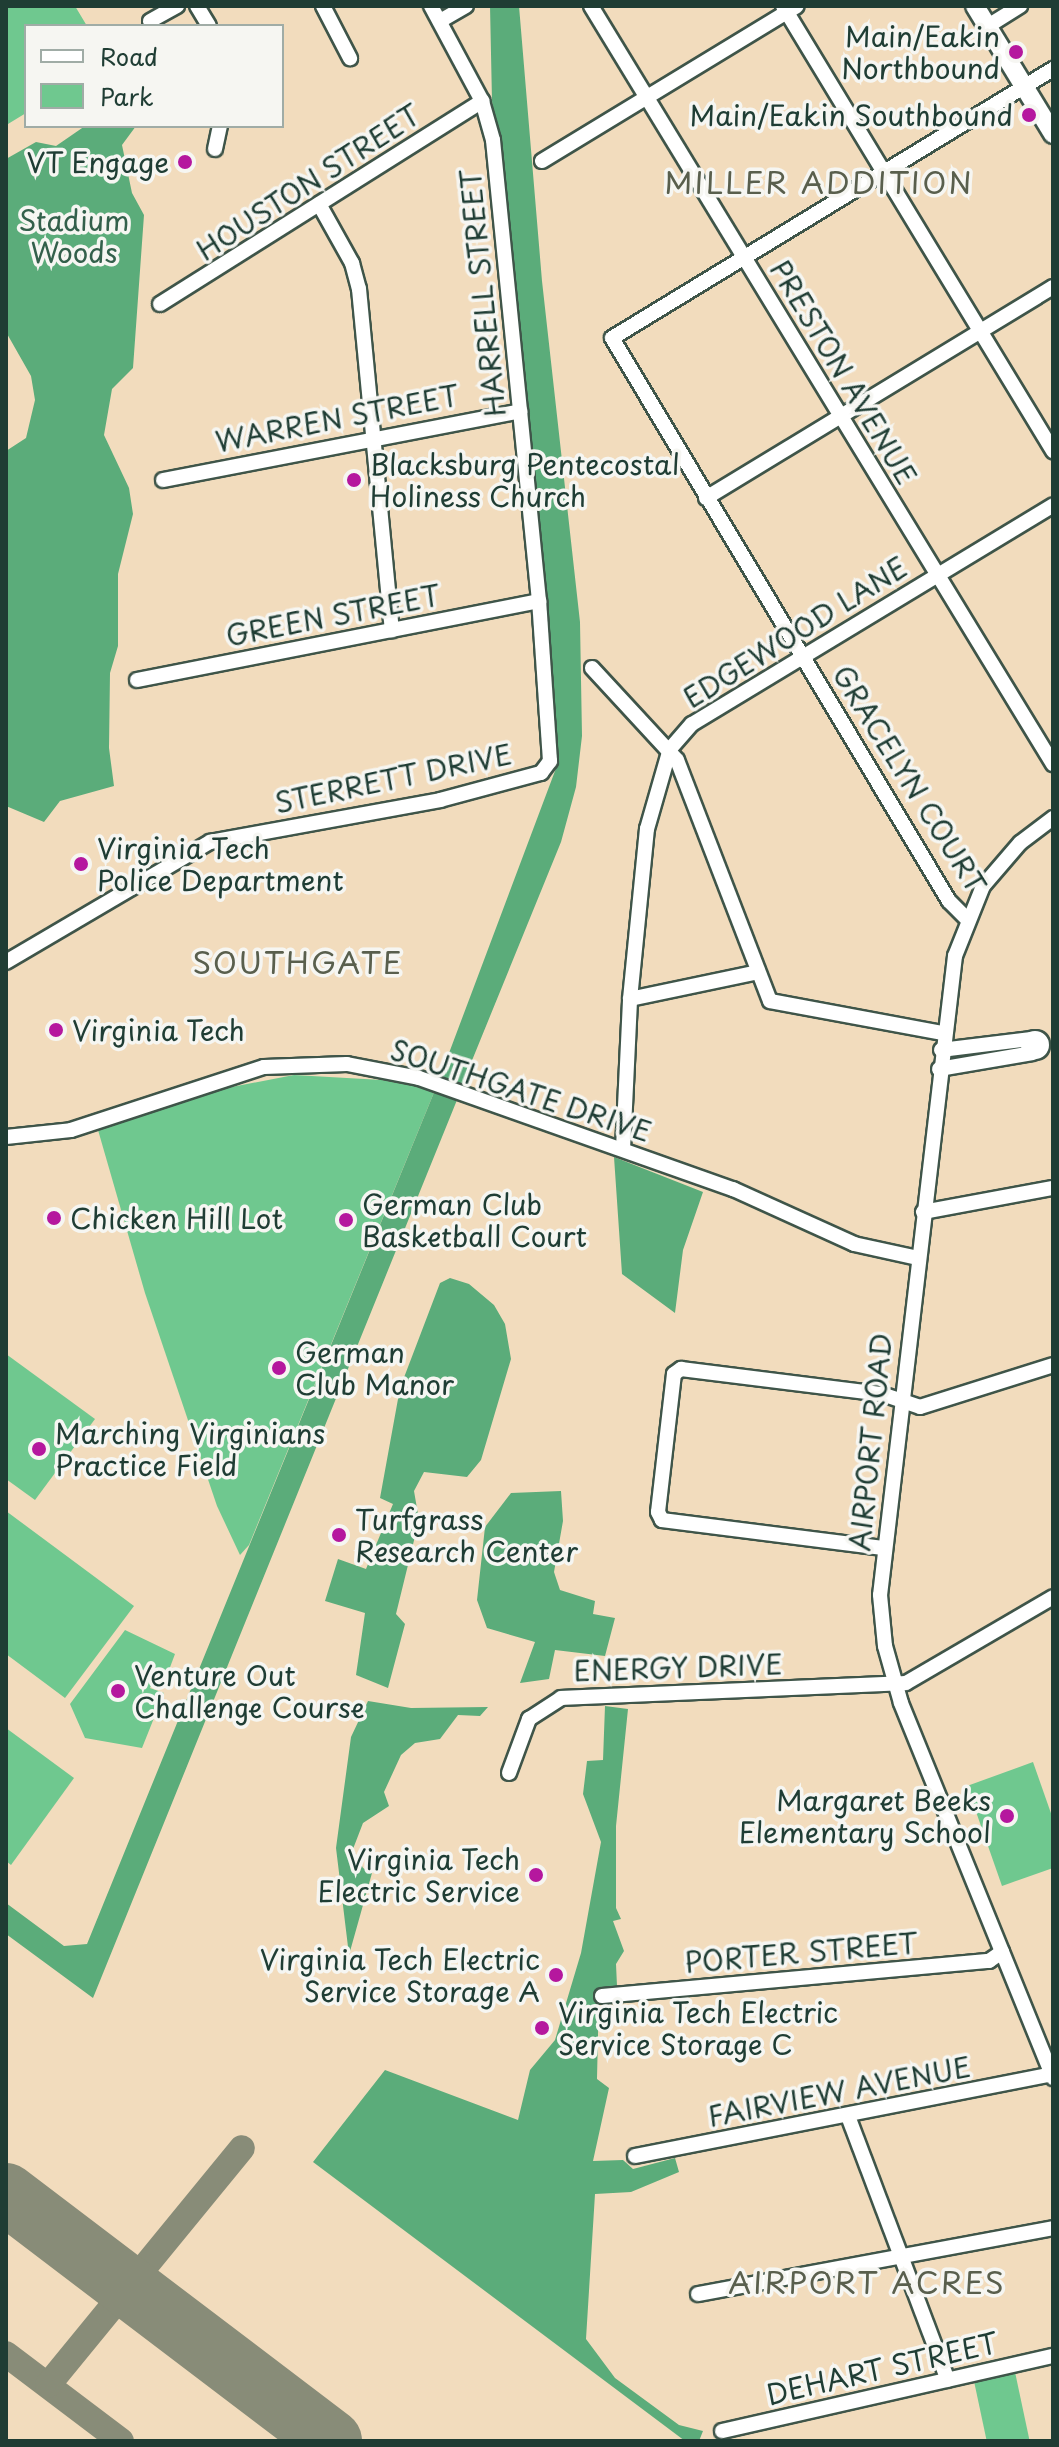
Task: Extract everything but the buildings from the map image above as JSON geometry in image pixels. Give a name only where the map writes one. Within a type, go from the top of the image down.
[{"type":"main road","points":[[975,6],[1053,134]]},
{"type":"street","points":[[150,21],[177,6]]},
{"type":"street","points":[[197,6],[208,24]]},
{"type":"street","points":[[323,6],[350,58]]},
{"type":"street","name":"HARRELL STREET","points":[[431,6],[482,101],[493,140],[546,683]]},
{"type":"street","points":[[440,21],[466,6]]},
{"type":"street","name":"PRESTON AVENUE","points":[[591,6],[1053,764]]},
{"type":"street","points":[[988,26],[1020,6]]},
{"type":"street","points":[[542,161],[648,99],[789,8],[1053,451]]},
{"type":"street","points":[[743,256],[1053,69]]},
{"type":"street","name":"HOUSTON STREET","points":[[160,304],[482,101]]},
{"type":"street","points":[[215,149],[220,128]]},
{"type":"street","points":[[319,204],[358,280],[392,630]]},
{"type":"street","name":"GRACELYN COURT","points":[[743,256],[612,338],[949,901],[966,918]]},
{"type":"street","points":[[706,498],[1053,287]]},
{"type":"street","name":"WARREN STREET","points":[[163,480],[372,436],[520,411]]},
{"type":"street","name":"EDGEWOOD LANE","points":[[623,1149],[630,999],[647,829],[670,749],[692,724],[1053,505]]},
{"type":"street","name":"GREEN STREET","points":[[137,680],[539,601]]},
{"type":"street","points":[[592,668],[670,749],[766,996],[781,1007],[943,1033]]},
{"type":"street","name":"STERRETT DRIVE","points":[[6,962],[210,842],[440,800],[541,773],[550,761],[552,743],[546,683]]},
{"type":"street","name":"AIRPORT ROAD","points":[[1052,2075],[895,1685],[881,1623],[883,1548],[943,1033],[955,956],[966,918],[997,867],[1053,818]]},
{"type":"street","points":[[630,999],[758,972]]},
{"type":"street","points":[[939,1069],[1032,1046],[941,1050]]},
{"type":"street","name":"SOUTHGATE DRIVE","points":[[6,1137],[56,1133],[93,1123],[240,1072],[331,1064],[419,1078],[759,1200],[842,1239],[918,1258]]},
{"type":"street","points":[[923,1212],[1053,1188]]},
{"type":"street","points":[[883,1548],[660,1518],[677,1371],[882,1394],[924,1407],[1053,1365]]},
{"type":"street","points":[[895,1685],[910,1682],[1053,1597]]},
{"type":"street","name":"ENERGY DRIVE","points":[[509,1773],[529,1719],[561,1698],[895,1685]]},
{"type":"street","name":"PORTER STREET","points":[[602,1996],[989,1961],[1002,1952]]},
{"type":"street","name":"FAIRVIEW AVENUE","points":[[635,2156],[1052,2075]]},
{"type":"street","points":[[848,2116],[948,2380]]},
{"type":"street","points":[[698,2294],[1053,2228]]},
{"type":"street","name":"DEHART STREET","points":[[722,2431],[1053,2356]]},
{"type":"green space","points":[[6,6],[75,6],[86,24],[24,24],[24,114],[8,124]]},
{"type":"green space","points":[[490,6],[519,6],[542,281],[580,622],[582,736],[576,787],[561,842],[462,1085],[440,1077],[558,763],[492,101]]},
{"type":"green space","name":"Stadium Woods","points":[[82,128],[135,128],[122,145],[132,193],[144,215],[133,368],[112,389],[104,435],[129,488],[133,514],[118,574],[118,646],[110,673],[109,748],[114,786],[60,801],[44,822],[6,806],[6,451],[26,438],[35,400],[31,376],[6,332],[6,159],[36,142],[56,146]]},
{"type":"green space","points":[[294,1075],[382,1080],[435,1090],[249,1545],[240,1555],[217,1506],[145,1293],[98,1130],[216,1090]]},
{"type":"green space","points":[[435,1090],[457,1100],[93,1998],[6,1934],[6,1903],[64,1946],[87,1944]]},
{"type":"green space","points":[[614,1157],[703,1192],[683,1250],[675,1313],[622,1274]]},
{"type":"green space","points":[[450,1278],[469,1284],[494,1305],[505,1324],[511,1359],[481,1460],[467,1477],[424,1472],[414,1491],[419,1520],[396,1614],[405,1624],[388,1688],[356,1675],[365,1613],[325,1601],[338,1559],[366,1569],[393,1504],[380,1498],[400,1388],[440,1283]]},
{"type":"green space","name":"Marching Virginians Practice Field","points":[[6,1354],[95,1419],[35,1500],[6,1479]]},
{"type":"green space","points":[[561,1491],[563,1521],[554,1572],[560,1590],[595,1601],[593,1614],[615,1618],[605,1656],[555,1650],[549,1679],[520,1683],[535,1642],[487,1628],[477,1600],[485,1527],[511,1493]]},
{"type":"green space","points":[[6,1511],[134,1606],[65,1698],[6,1654]]},
{"type":"green space","name":"Venture Out Challenge Course","points":[[125,1630],[175,1654],[166,1678],[156,1675],[150,1688],[164,1693],[142,1748],[85,1738],[70,1704]]},
{"type":"green space","points":[[368,1701],[411,1708],[488,1707],[480,1716],[458,1715],[440,1739],[415,1743],[401,1755],[384,1792],[389,1806],[363,1823],[353,1849],[363,1868],[372,1873],[349,1955],[336,1848],[351,1737]]},
{"type":"green space","points":[[605,1706],[628,1709],[616,1826],[616,1908],[621,1919],[613,1921],[624,1951],[616,1964],[617,1986],[599,1991],[597,2079],[609,2088],[593,2161],[623,2160],[633,2169],[675,2158],[679,2172],[631,2192],[595,2194],[586,2339],[615,2378],[679,2425],[703,2431],[699,2441],[685,2441],[313,2162],[385,2070],[518,2120],[530,2070],[555,2040],[581,1953],[601,1842],[583,1794],[587,1761],[603,1760]]},
{"type":"green space","points":[[6,1728],[74,1778],[11,1865],[6,1861]]},
{"type":"green space","points":[[1033,1762],[1053,1819],[1053,1868],[1002,1886],[967,1786]]},
{"type":"green space","points":[[1015,2372],[1030,2441],[987,2441],[974,2381]]},
{"type":"taxiway","points":[[48,2385],[242,2148]]},
{"type":"taxiway","points":[[6,2354],[121,2441]]},
{"type":"runway","points":[[6,2194],[331,2441]]},
{"type":"place","name":"Main/Eakin Northbound","points":[[1016,52]]},
{"type":"place","name":"Main/Eakin Southbound","points":[[1029,115]]},
{"type":"place","name":"VT Engage","points":[[185,162]]},
{"type":"place","name":"Blacksburg Pentecostal Holiness Church","points":[[354,480]]},
{"type":"place","name":"Virginia Tech Police Department","points":[[81,864]]},
{"type":"place","name":"Virginia Tech","points":[[56,1030]]},
{"type":"place","name":"Chicken Hill Lot","points":[[54,1218]]},
{"type":"place","name":"German Club Basketball Court","points":[[346,1220]]},
{"type":"place","name":"German Club Manor","points":[[279,1368]]},
{"type":"place","name":"Marching Virginians Practice Field","points":[[39,1449]]},
{"type":"place","name":"Turfgrass Research Center","points":[[339,1535]]},
{"type":"place","name":"Venture Out Challenge Course","points":[[118,1691]]},
{"type":"place","name":"Margaret Beeks Elementary School","points":[[1007,1816]]},
{"type":"place","name":"Virginia Tech Electric Service","points":[[536,1875]]},
{"type":"place","name":"Virginia Tech Electric Service Storage A","points":[[556,1975]]},
{"type":"place","name":"Virginia Tech Electric Service Storage C","points":[[542,2028]]},
{"type":"district","name":"MILLER ADDITION","points":[[819,182]]},
{"type":"district","name":"SOUTHGATE","points":[[298,962]]},
{"type":"district","name":"AIRPORT ACRES","points":[[867,2282]]}]
